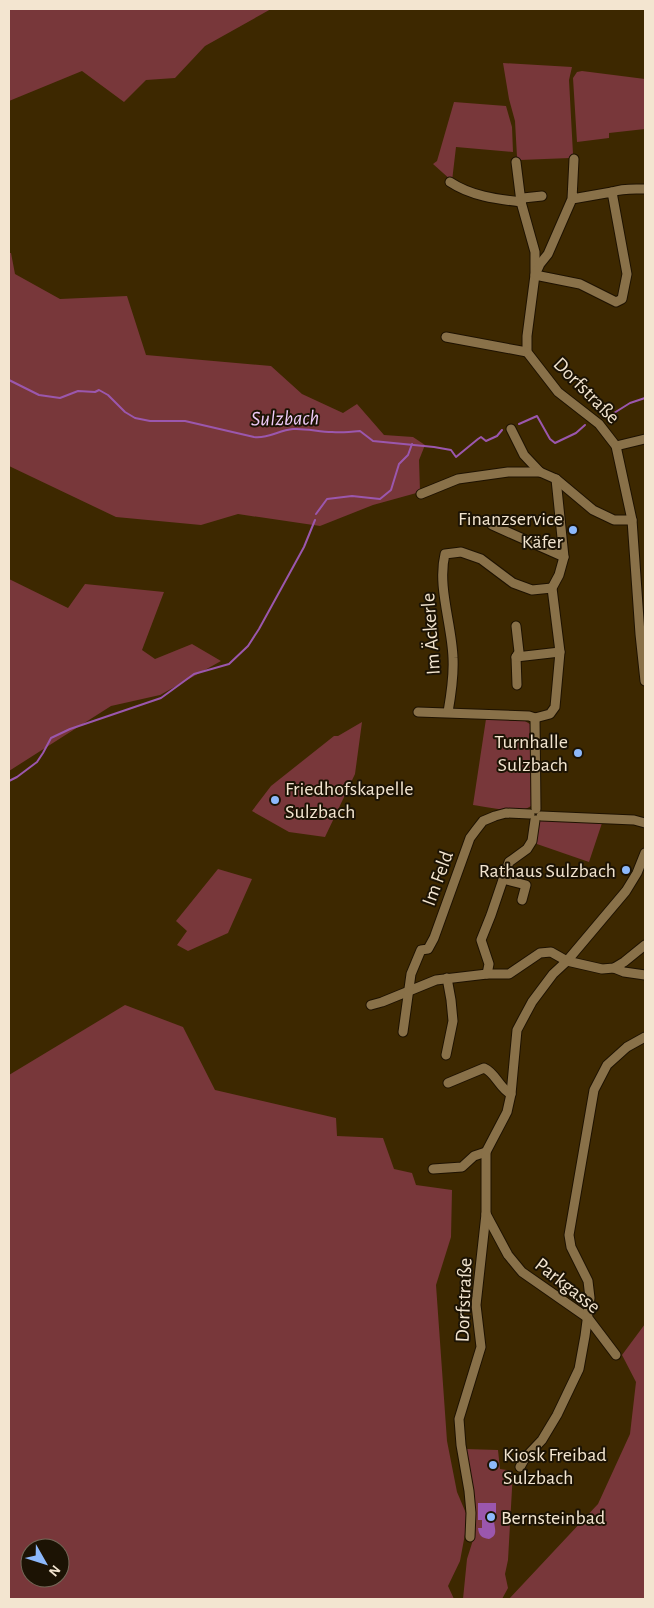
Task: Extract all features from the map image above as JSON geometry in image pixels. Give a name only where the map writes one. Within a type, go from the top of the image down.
[{"type":"street","points":[[574,159],[572,199],[631,188],[645,189]]},
{"type":"street","name":"Dorfstraße","points":[[516,162],[521,202],[535,252],[535,275],[527,336],[528,352],[558,392],[599,424],[616,446],[632,520],[645,681]]},
{"type":"street","points":[[450,182],[461,190],[477,195],[521,202],[523,198],[542,196]]},
{"type":"street","points":[[535,275],[580,284],[616,302],[622,299],[627,274],[612,192]]},
{"type":"street","name":"Dorfstraße","points":[[535,275],[540,264],[548,254],[572,199]]},
{"type":"street","points":[[446,337],[528,352]]},
{"type":"street","points":[[511,429],[524,454],[540,472]]},
{"type":"street","points":[[616,446],[645,439]]},
{"type":"street","points":[[421,494],[458,479],[508,472],[540,472],[556,479],[593,510],[614,520],[632,520]]},
{"type":"street","points":[[418,712],[529,716],[535,718],[550,714],[555,707],[560,652],[552,588],[559,575],[564,557],[556,479]]},
{"type":"street","points":[[492,525],[564,557]]},
{"type":"street","name":"Im Äckerle","points":[[448,712],[453,659],[442,563],[445,554],[461,552],[481,559],[513,583],[532,590],[552,588]]},
{"type":"street","points":[[516,626],[519,652],[516,657],[517,685]]},
{"type":"street","points":[[516,657],[560,652]]},
{"type":"street","points":[[488,974],[489,964],[481,940],[509,862],[527,849],[532,841],[536,815],[535,718]]},
{"type":"street","name":"Im Feld","points":[[408,990],[411,974],[421,950],[428,949],[434,938],[470,838],[483,821],[495,816],[506,813],[536,815]]},
{"type":"street","points":[[536,815],[634,820],[645,823]]},
{"type":"street","name":"Dorfstraße","points":[[470,1537],[471,1513],[469,1491],[460,1445],[459,1419],[481,1347],[476,1305],[486,1214],[486,1152],[506,1112],[511,1094],[517,1030],[542,988],[632,883],[645,853]]},
{"type":"street","points":[[503,879],[526,885],[522,900]]},
{"type":"street","points":[[371,1004],[382,1002],[436,980],[488,974],[509,974],[540,953],[552,952],[567,961],[602,969],[614,968],[645,945]]},
{"type":"street","points":[[614,968],[624,972],[645,975]]},
{"type":"street","points":[[446,1055],[452,1021],[447,978]]},
{"type":"street","points":[[403,1032],[408,990]]},
{"type":"street","points":[[520,1467],[542,1440],[557,1415],[579,1369],[590,1298],[588,1281],[571,1247],[569,1235],[594,1090],[607,1065],[627,1047],[645,1037]]},
{"type":"street","points":[[448,1083],[484,1068],[491,1071],[505,1091],[511,1094]]},
{"type":"street","points":[[433,1169],[462,1167],[474,1156],[486,1152]]},
{"type":"street","name":"Parkgasse","points":[[486,1214],[508,1255],[522,1272],[588,1318],[616,1355]]},
{"type":"shaded area","points":[[9,9],[271,9],[205,46],[175,78],[146,80],[124,102],[82,71],[9,101]]},
{"type":"shaded area","points":[[503,63],[572,67],[569,80],[573,154],[570,158],[520,160],[517,157],[515,121]]},
{"type":"shaded area","points":[[582,71],[645,79],[645,129],[609,133],[609,138],[577,142],[573,78],[577,72]]},
{"type":"shaded area","points":[[454,102],[506,106],[512,127],[513,152],[456,147],[452,181],[433,164],[437,161]]},
{"type":"shaded area","points":[[9,253],[11,253],[15,274],[60,299],[127,296],[146,355],[271,366],[302,394],[343,413],[357,404],[384,435],[413,437],[425,445],[419,460],[420,492],[373,505],[320,526],[238,514],[201,525],[116,517],[9,466]]},
{"type":"shaded area","points":[[9,579],[68,608],[85,584],[164,592],[142,650],[155,659],[192,644],[221,661],[160,695],[111,706],[9,771]]},
{"type":"shaded area","points":[[486,719],[525,721],[533,726],[531,806],[526,809],[503,810],[473,805]]},
{"type":"shaded area","points":[[362,722],[355,774],[325,837],[289,832],[252,811],[271,786],[334,736],[338,736]]},
{"type":"shaded area","points":[[542,819],[602,823],[589,862],[534,843],[539,822]]},
{"type":"shaded area","points":[[218,869],[252,879],[228,933],[188,951],[177,945],[187,931],[176,921]]},
{"type":"shaded area","points":[[125,1005],[183,1027],[215,1090],[336,1118],[337,1136],[383,1138],[394,1169],[412,1173],[416,1185],[452,1190],[451,1237],[436,1285],[447,1441],[457,1492],[468,1518],[460,1561],[448,1586],[454,1599],[9,1599],[9,1075]]},
{"type":"shaded area","points":[[645,1324],[645,1599],[509,1599],[598,1504],[630,1434],[636,1382],[622,1355]]},
{"type":"shaded area","name":"Bernsteinbad","points":[[465,1449],[498,1450],[500,1469],[513,1471],[508,1560],[505,1574],[508,1588],[502,1599],[463,1599],[467,1559],[473,1540],[472,1494]]},
{"type":"shaded area","points":[[478,1503],[496,1503],[495,1533],[489,1539],[482,1537],[479,1533],[478,1528],[482,1528],[482,1520],[478,1520]]},
{"type":"waterway","name":"Sulzbach","points":[[9,380],[39,395],[60,398],[78,391],[95,392],[99,390],[108,395],[125,412],[135,418],[150,421],[185,421],[254,437],[264,437],[293,429],[339,432],[360,431],[373,441],[451,450],[456,457],[481,437],[486,441],[497,436],[502,430]]},
{"type":"waterway","points":[[606,418],[630,403],[645,398]]},
{"type":"waterway","points":[[519,424],[537,416],[550,439],[555,443],[576,433],[585,425]]},
{"type":"waterway","points":[[316,514],[327,499],[352,496],[380,499],[391,490],[399,464],[408,455],[412,444]]},
{"type":"waterway","points":[[9,781],[37,762],[51,738],[70,729],[161,698],[194,674],[229,664],[248,646],[259,629],[304,547],[315,520]]},
{"type":"place","name":"Finanzservice Käfer","points":[[573,530]]},
{"type":"place","name":"Turnhalle Sulzbach","points":[[578,753]]},
{"type":"place","name":"Friedhofskapelle Sulzbach","points":[[275,800]]},
{"type":"place","name":"Rathaus Sulzbach","points":[[626,870]]},
{"type":"place","name":"Kiosk Freibad Sulzbach","points":[[493,1465]]},
{"type":"place","name":"Bernsteinbad","points":[[491,1517]]}]
